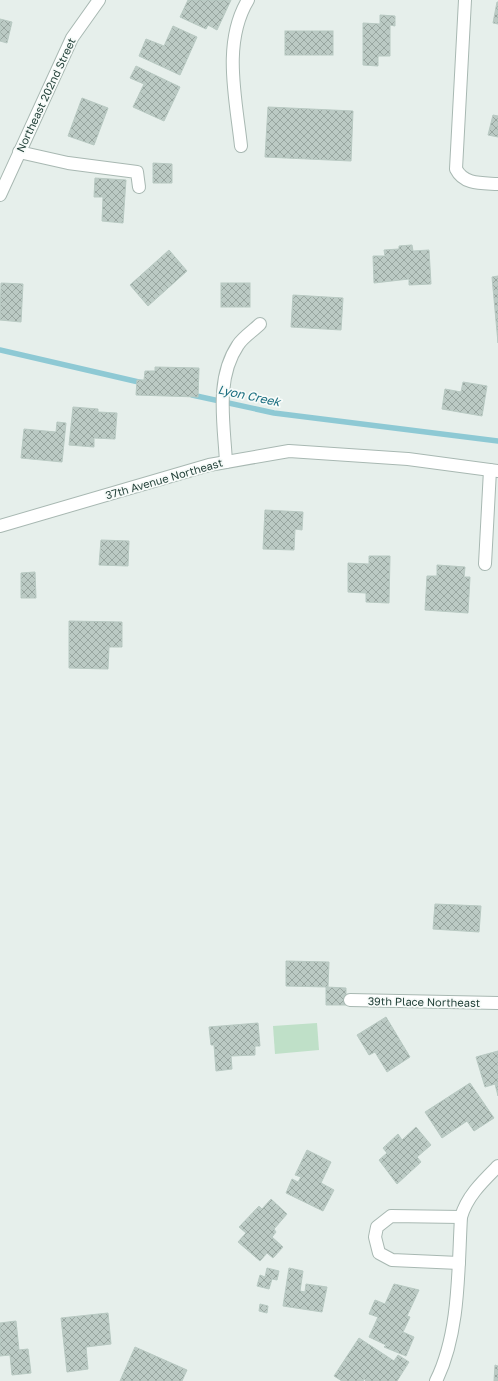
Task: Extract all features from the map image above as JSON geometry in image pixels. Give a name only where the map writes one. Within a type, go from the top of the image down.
[{"type":"street","name":"Northeast 202nd Street","points":[[0,195],[72,38],[99,0]]},
{"type":"street","points":[[240,146],[233,62],[234,33],[242,10],[248,0]]},
{"type":"street","points":[[465,0],[456,169],[459,176],[466,180],[498,184]]},
{"type":"street","points":[[20,152],[68,163],[138,172],[139,187]]},
{"type":"street","points":[[226,462],[223,387],[227,366],[238,344],[260,324]]},
{"type":"street","name":"37th Avenue Northeast","points":[[0,526],[209,465],[289,451],[408,459],[494,471]]},
{"type":"street","points":[[485,564],[494,471]]},
{"type":"street","name":"39th Place Northeast","points":[[350,1000],[498,1003]]},
{"type":"street","points":[[436,1381],[441,1372],[455,1310],[461,1217],[463,1209],[479,1184],[498,1166]]},
{"type":"street","points":[[459,1263],[392,1260],[379,1253],[375,1237],[377,1227],[391,1216],[461,1217]]},
{"type":"green space","points":[[317,1023],[319,1050],[275,1054],[273,1026]]},
{"type":"building","points":[[188,0],[231,0],[217,30],[208,25],[206,29],[180,17]]},
{"type":"building","points":[[498,2],[498,24],[493,23]]},
{"type":"building","points":[[380,15],[395,16],[395,26],[390,25],[390,56],[378,56],[378,66],[363,65],[363,23],[380,24]]},
{"type":"building","points":[[0,19],[12,22],[7,43],[0,41]]},
{"type":"building","points":[[173,26],[197,37],[180,75],[139,56],[146,39],[164,46]]},
{"type":"building","points":[[285,31],[333,31],[333,55],[285,55]]},
{"type":"building","points":[[136,66],[180,87],[164,121],[133,107],[144,84],[130,78]]},
{"type":"building","points":[[82,98],[108,108],[94,145],[68,136]]},
{"type":"building","points":[[268,107],[353,111],[351,161],[265,157]]},
{"type":"building","points":[[493,115],[498,116],[498,137],[488,135]]},
{"type":"building","points":[[153,163],[172,164],[172,183],[153,183]]},
{"type":"building","points":[[95,178],[126,180],[123,223],[102,221],[103,197],[94,197]]},
{"type":"building","points":[[412,245],[413,251],[429,250],[431,284],[409,285],[409,279],[374,283],[373,256],[385,256],[384,250],[399,249],[399,246]]},
{"type":"building","points":[[169,250],[187,271],[148,306],[130,285]]},
{"type":"building","points":[[498,276],[498,343],[492,277]]},
{"type":"building","points":[[1,283],[23,284],[21,322],[0,320]]},
{"type":"building","points":[[221,283],[250,283],[250,307],[221,307]]},
{"type":"building","points":[[293,295],[343,298],[341,330],[291,327]]},
{"type":"building","points":[[155,367],[199,368],[198,397],[136,395],[137,380],[144,380],[145,371],[155,371]]},
{"type":"building","points":[[463,382],[487,386],[482,416],[442,409],[445,389],[461,392]]},
{"type":"building","points":[[73,407],[98,409],[98,412],[117,413],[115,439],[94,438],[94,447],[69,445]]},
{"type":"building","points":[[57,422],[66,423],[62,462],[21,458],[24,429],[56,432]]},
{"type":"building","points":[[265,510],[303,512],[302,530],[295,529],[294,550],[263,549]]},
{"type":"building","points":[[101,540],[129,541],[128,566],[99,565]]},
{"type":"building","points":[[369,556],[390,556],[389,603],[366,602],[366,593],[348,592],[348,563],[369,564]]},
{"type":"building","points":[[437,565],[465,567],[464,577],[470,577],[468,613],[425,610],[427,576],[437,576]]},
{"type":"building","points":[[35,572],[36,598],[21,598],[21,573]]},
{"type":"building","points":[[69,621],[122,622],[122,647],[109,647],[108,669],[69,668]]},
{"type":"building","points":[[435,904],[481,906],[479,932],[433,929]]},
{"type":"building","points":[[286,961],[329,962],[328,987],[286,986]]},
{"type":"building","points":[[326,987],[346,988],[346,1005],[326,1005]]},
{"type":"building","points":[[386,1017],[410,1057],[387,1072],[375,1052],[369,1055],[357,1035]]},
{"type":"building","points":[[258,1023],[260,1046],[255,1046],[255,1055],[231,1056],[232,1069],[216,1071],[214,1045],[211,1045],[209,1027]]},
{"type":"building","points":[[498,1051],[498,1096],[495,1084],[485,1087],[476,1057]]},
{"type":"building","points":[[470,1083],[494,1118],[474,1131],[467,1121],[442,1138],[425,1112]]},
{"type":"building","points":[[416,1127],[431,1145],[417,1157],[421,1162],[397,1184],[379,1160],[387,1153],[383,1148],[398,1134],[402,1140]]},
{"type":"building","points":[[307,1150],[331,1162],[321,1183],[334,1190],[323,1211],[286,1193],[292,1179],[298,1182],[301,1177],[295,1175]]},
{"type":"building","points":[[271,1199],[287,1214],[274,1229],[276,1232],[272,1237],[283,1247],[273,1258],[267,1253],[260,1261],[238,1242],[246,1233],[239,1227],[259,1206],[262,1209]]},
{"type":"building","points":[[267,1268],[279,1271],[277,1280],[272,1279],[269,1289],[257,1286],[260,1275],[265,1277]]},
{"type":"building","points":[[289,1268],[303,1271],[300,1291],[305,1292],[306,1284],[327,1287],[322,1312],[283,1306]]},
{"type":"building","points":[[394,1284],[419,1290],[407,1316],[410,1317],[403,1332],[414,1337],[406,1356],[384,1347],[386,1345],[369,1337],[378,1317],[369,1314],[375,1300],[385,1304]]},
{"type":"building","points":[[260,1304],[268,1306],[267,1313],[259,1311]]},
{"type":"building","points":[[108,1313],[111,1344],[86,1347],[88,1369],[67,1372],[61,1318]]},
{"type":"building","points":[[16,1321],[19,1350],[28,1349],[31,1373],[12,1375],[10,1355],[0,1356],[0,1323]]},
{"type":"building","points":[[359,1338],[394,1361],[398,1355],[409,1362],[397,1381],[366,1381],[364,1379],[363,1381],[342,1381],[334,1376]]},
{"type":"building","points":[[135,1347],[187,1370],[182,1381],[120,1381]]},
{"type":"building","points":[[495,1365],[498,1366],[498,1381],[494,1381]]},
{"type":"waterway","name":"Lyon Creek","points":[[0,350],[143,383]]},
{"type":"waterway","name":"Lyon Creek","points":[[192,395],[274,413],[498,441]]}]
